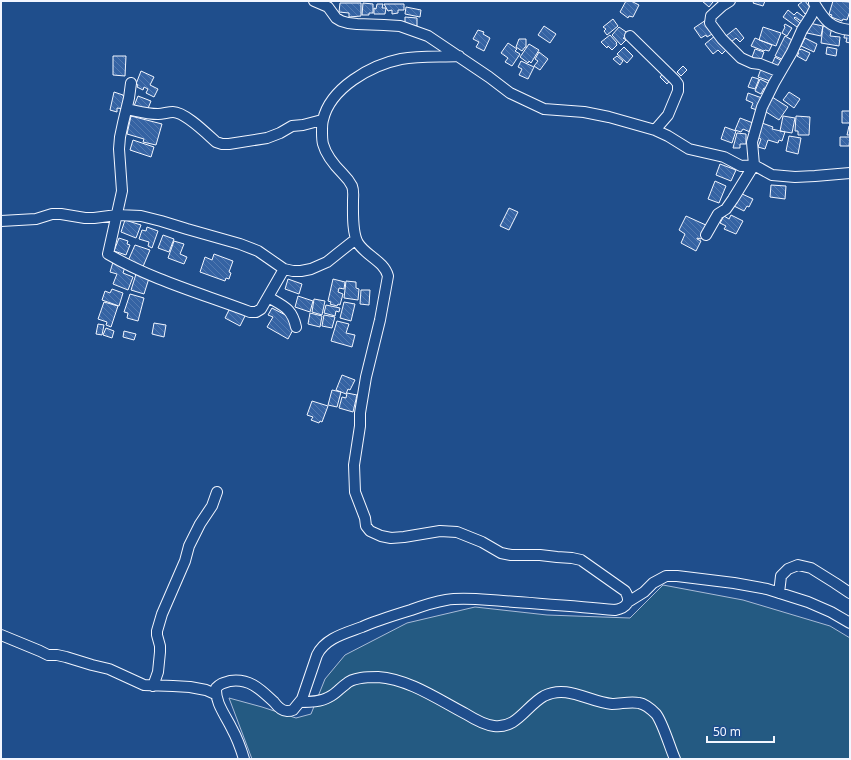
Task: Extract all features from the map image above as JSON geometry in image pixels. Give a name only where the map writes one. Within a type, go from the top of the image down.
[{"type":"street","points":[[314,1],[328,7],[341,22],[352,24],[400,26],[428,36],[510,93],[544,109],[584,112],[609,116],[655,130],[689,148],[724,157],[741,166],[754,165],[772,174],[795,177],[850,173]]},
{"type":"street","points":[[730,1],[711,16],[710,23],[722,40],[741,58],[780,72]]},
{"type":"street","points":[[706,235],[718,214],[726,209],[754,165],[752,142],[762,107],[792,52],[802,30],[811,16],[814,3]]},
{"type":"street","points":[[814,3],[825,20],[833,26],[850,30]]},
{"type":"street","points":[[630,36],[678,84],[678,91],[668,115],[655,130]]},
{"type":"street","points":[[458,56],[400,59],[368,71],[341,89],[328,107],[322,120],[323,145],[334,164],[352,185],[354,193],[353,225],[356,239],[367,253],[385,268],[388,276],[380,320],[366,376],[360,413],[360,426],[354,465],[355,492],[365,518],[366,526],[381,536],[391,538],[440,531],[457,532],[482,542],[501,553],[510,555],[557,556],[581,560],[625,591],[628,596],[628,602]]},
{"type":"street","points":[[131,83],[120,143],[122,191],[108,254],[124,263],[172,284],[250,312],[261,310],[284,269]]},
{"type":"street","points":[[127,109],[147,114],[178,113],[185,116],[216,142],[222,144],[267,138],[292,126],[322,120]]},
{"type":"street","points":[[1,220],[32,220],[52,214],[85,218],[117,215],[141,216],[240,244],[258,251],[284,269],[294,271],[311,269],[327,262],[356,239]]},
{"type":"street","points":[[268,297],[288,309],[292,314],[296,327]]},
{"type":"street","points":[[153,686],[158,672],[160,652],[157,631],[162,614],[185,561],[189,546],[200,524],[212,506],[217,492]]},
{"type":"street","points":[[779,593],[781,576],[788,569],[798,565],[811,568],[850,593]]},
{"type":"street","points":[[244,759],[215,694],[216,688],[221,683],[241,681],[253,684],[280,708],[286,711],[293,710],[302,699],[317,655],[321,648],[328,642],[343,634],[378,620],[446,600],[461,599],[550,604],[615,610],[622,609],[628,602],[644,592],[653,583],[666,576],[677,576],[734,583],[767,589],[808,602],[831,612],[850,623]]},
{"type":"street","points":[[1,635],[40,650],[48,655],[62,656],[92,665],[109,668],[144,685],[190,687],[206,690],[215,694]]},
{"type":"street","points":[[300,702],[321,701],[329,698],[347,682],[378,677],[400,680],[473,718],[493,726],[505,726],[510,724],[520,717],[539,699],[553,693],[572,693],[611,704],[624,702],[640,703],[648,707],[657,715],[675,759]]},
{"type":"shaded area","points":[[663,585],[743,600],[830,626],[850,638],[850,759],[252,759],[229,698],[296,718],[311,714],[325,679],[345,655],[407,623],[475,607],[547,615],[630,618]]},
{"type":"building","points":[[626,1],[631,1],[639,5],[633,17],[629,16],[628,18],[620,12]]},
{"type":"building","points":[[702,1],[712,1],[713,2],[709,7]]},
{"type":"building","points":[[754,1],[765,1],[763,6],[753,3]]},
{"type":"building","points":[[805,1],[811,9],[805,14],[798,5]]},
{"type":"building","points":[[833,1],[850,2],[850,11],[847,20],[843,19],[842,21],[831,17],[832,15],[829,14]]},
{"type":"building","points":[[340,3],[361,3],[361,16],[349,17],[349,13],[339,12]]},
{"type":"building","points":[[363,3],[373,4],[373,13],[369,13],[369,15],[362,15]]},
{"type":"building","points":[[377,4],[383,4],[382,8],[386,8],[385,14],[374,14],[374,8],[376,9]]},
{"type":"building","points":[[384,4],[404,4],[404,10],[398,10],[398,13],[392,14],[392,10],[388,11]]},
{"type":"building","points":[[406,7],[421,10],[420,17],[405,14]]},
{"type":"building","points":[[788,10],[794,15],[797,12],[805,18],[802,22],[795,17],[794,18],[800,23],[797,27],[783,17]]},
{"type":"building","points":[[405,17],[417,18],[417,26],[405,25]]},
{"type":"building","points":[[613,19],[618,26],[607,35],[604,31],[606,29],[603,27]]},
{"type":"building","points":[[706,20],[714,33],[707,37],[706,35],[701,38],[694,28]]},
{"type":"building","points":[[809,23],[823,26],[821,36],[807,33]]},
{"type":"building","points":[[785,24],[792,28],[787,36],[782,33]]},
{"type":"building","points":[[544,26],[556,34],[550,43],[538,35]]},
{"type":"building","points":[[823,26],[832,27],[830,36],[840,37],[839,46],[821,43]]},
{"type":"building","points":[[619,27],[629,34],[628,38],[623,38],[626,40],[621,45],[612,35]]},
{"type":"building","points":[[763,27],[781,33],[776,46],[759,40]]},
{"type":"building","points":[[736,28],[744,38],[740,42],[736,38],[731,42],[726,36]]},
{"type":"building","points":[[478,30],[484,32],[483,34],[490,38],[484,51],[476,47],[479,42],[473,39]]},
{"type":"building","points":[[845,31],[850,32],[850,43],[846,42],[847,38],[844,38]]},
{"type":"building","points":[[610,35],[617,43],[612,50],[608,46],[607,48],[601,42]]},
{"type":"building","points":[[716,35],[727,49],[722,54],[718,50],[713,54],[705,44]]},
{"type":"building","points":[[785,36],[794,41],[784,60],[775,56]]},
{"type":"building","points":[[755,38],[772,45],[769,51],[764,51],[751,46]]},
{"type":"building","points":[[805,38],[817,44],[814,52],[801,46]]},
{"type":"building","points":[[519,39],[526,39],[526,47],[522,51],[516,47]]},
{"type":"building","points":[[508,43],[517,49],[515,51],[520,54],[512,66],[505,62],[508,58],[501,53]]},
{"type":"building","points":[[529,44],[539,50],[531,63],[529,61],[528,63],[520,57]]},
{"type":"building","points":[[624,47],[633,56],[627,63],[617,54]]},
{"type":"building","points":[[827,47],[837,49],[836,56],[826,54]]},
{"type":"building","points":[[798,48],[810,53],[806,61],[797,56],[799,53],[796,52]]},
{"type":"building","points":[[755,49],[764,52],[760,63],[751,60]]},
{"type":"building","points":[[539,52],[548,59],[540,70],[534,66],[538,61],[535,59]]},
{"type":"building","points":[[113,56],[126,56],[125,76],[113,75]]},
{"type":"building","points":[[617,56],[623,61],[620,65],[613,59]]},
{"type":"building","points":[[775,57],[782,61],[778,70],[771,66]]},
{"type":"building","points":[[521,61],[534,67],[528,79],[519,75],[522,69],[518,67]]},
{"type":"building","points":[[683,66],[687,70],[681,76],[677,72]]},
{"type":"building","points":[[762,66],[775,71],[770,81],[758,77]]},
{"type":"building","points":[[141,71],[154,77],[150,85],[158,89],[154,97],[146,93],[148,89],[144,87],[143,90],[137,87],[138,85],[136,84]]},
{"type":"building","points":[[664,72],[671,79],[667,84],[660,77]]},
{"type":"building","points":[[752,77],[759,79],[755,89],[748,87]]},
{"type":"building","points":[[760,79],[770,84],[767,89],[764,88],[761,94],[755,91]]},
{"type":"building","points":[[114,92],[127,97],[124,109],[117,108],[117,112],[110,110]]},
{"type":"building","points":[[789,92],[800,99],[794,108],[783,100]]},
{"type":"building","points":[[748,93],[762,98],[757,110],[751,108],[753,103],[746,100]]},
{"type":"building","points":[[138,96],[151,101],[147,111],[134,106]]},
{"type":"building","points":[[772,97],[788,107],[779,120],[763,110]]},
{"type":"building","points":[[842,111],[850,111],[850,123],[842,123]]},
{"type":"building","points":[[131,116],[162,124],[156,145],[143,142],[144,139],[127,134]]},
{"type":"building","points":[[783,116],[795,118],[792,133],[780,131]]},
{"type":"building","points":[[796,116],[810,117],[809,135],[798,135],[798,131],[795,131]]},
{"type":"building","points":[[740,118],[753,123],[750,132],[743,129],[741,132],[735,130]]},
{"type":"building","points":[[762,123],[773,127],[772,129],[785,132],[782,141],[779,140],[778,143],[768,140],[765,149],[758,147],[761,139],[757,137]]},
{"type":"building","points":[[849,126],[850,135],[847,135]]},
{"type":"building","points":[[725,127],[736,131],[732,143],[721,139]]},
{"type":"building","points":[[737,133],[746,134],[746,144],[740,144],[740,148],[733,148]]},
{"type":"building","points":[[789,136],[801,138],[798,154],[786,151]]},
{"type":"building","points":[[840,137],[850,137],[849,146],[840,146]]},
{"type":"building","points":[[133,140],[154,147],[151,157],[130,150]]},
{"type":"building","points":[[720,164],[736,170],[731,181],[716,175]]},
{"type":"building","points":[[715,181],[726,186],[719,203],[708,199]]},
{"type":"building","points":[[771,185],[786,186],[785,199],[770,197]]},
{"type":"building","points":[[740,193],[753,199],[749,207],[747,206],[744,211],[734,206]]},
{"type":"building","points":[[509,208],[518,212],[509,230],[500,226]]},
{"type":"building","points":[[731,215],[743,221],[736,234],[724,229],[726,226],[720,223],[724,216],[729,219]]},
{"type":"building","points":[[686,216],[708,226],[701,239],[697,238],[701,241],[696,251],[681,243],[685,234],[679,230]]},
{"type":"building","points":[[125,220],[141,225],[136,238],[121,232]]},
{"type":"building","points":[[147,227],[158,231],[152,248],[148,246],[149,242],[139,239],[142,230],[146,231]]},
{"type":"building","points":[[163,235],[174,239],[169,252],[158,248]]},
{"type":"building","points":[[119,238],[128,241],[127,244],[130,245],[126,255],[114,251]]},
{"type":"building","points":[[174,241],[184,244],[180,254],[187,257],[184,264],[168,258]]},
{"type":"building","points":[[135,245],[150,250],[142,269],[127,263]]},
{"type":"building","points":[[214,254],[233,261],[229,272],[231,273],[229,279],[226,278],[225,281],[200,272],[205,257],[212,260]]},
{"type":"building","points":[[113,262],[125,267],[123,273],[133,277],[128,290],[113,284],[117,274],[110,272]]},
{"type":"building","points":[[137,271],[150,275],[144,294],[131,290]]},
{"type":"building","points":[[288,279],[302,284],[299,294],[285,289]]},
{"type":"building","points":[[333,279],[345,282],[344,289],[339,288],[338,292],[343,294],[340,305],[338,304],[337,306],[330,304],[331,302],[328,301]]},
{"type":"building","points":[[346,281],[356,282],[356,288],[359,289],[358,300],[344,298]]},
{"type":"building","points":[[112,289],[123,293],[119,306],[102,300],[105,291],[110,293]]},
{"type":"building","points":[[361,290],[370,290],[369,305],[360,304]]},
{"type":"building","points":[[130,294],[144,298],[138,321],[127,318],[128,313],[124,312]]},
{"type":"building","points":[[298,296],[313,301],[310,312],[295,307]]},
{"type":"building","points":[[314,299],[325,301],[322,315],[312,312]]},
{"type":"building","points":[[104,302],[118,306],[111,327],[106,325],[107,322],[98,319]]},
{"type":"building","points":[[344,302],[355,304],[351,321],[340,318]]},
{"type":"building","points":[[326,305],[340,308],[339,312],[336,311],[335,316],[324,313]]},
{"type":"building","points":[[231,306],[246,314],[240,326],[225,318]]},
{"type":"building","points":[[272,308],[293,319],[295,326],[288,339],[267,327],[273,317],[268,315]]},
{"type":"building","points":[[310,313],[322,316],[320,327],[308,324]]},
{"type":"building","points":[[324,315],[335,317],[332,328],[322,326]]},
{"type":"building","points":[[337,321],[349,324],[346,333],[355,335],[352,347],[331,341]]},
{"type":"building","points":[[154,323],[166,325],[164,337],[152,334]]},
{"type":"building","points":[[98,324],[104,325],[102,335],[96,334]]},
{"type":"building","points":[[106,328],[114,331],[112,338],[103,335]]},
{"type":"building","points":[[124,331],[136,334],[134,340],[123,337]]},
{"type":"building","points":[[342,375],[355,380],[350,390],[348,389],[346,394],[336,390]]},
{"type":"building","points":[[332,390],[341,392],[337,407],[328,405]]},
{"type":"building","points":[[347,393],[357,395],[353,412],[339,408],[342,397],[346,398]]},
{"type":"building","points":[[312,401],[328,406],[322,422],[320,421],[319,423],[311,420],[313,417],[307,415]]}]
